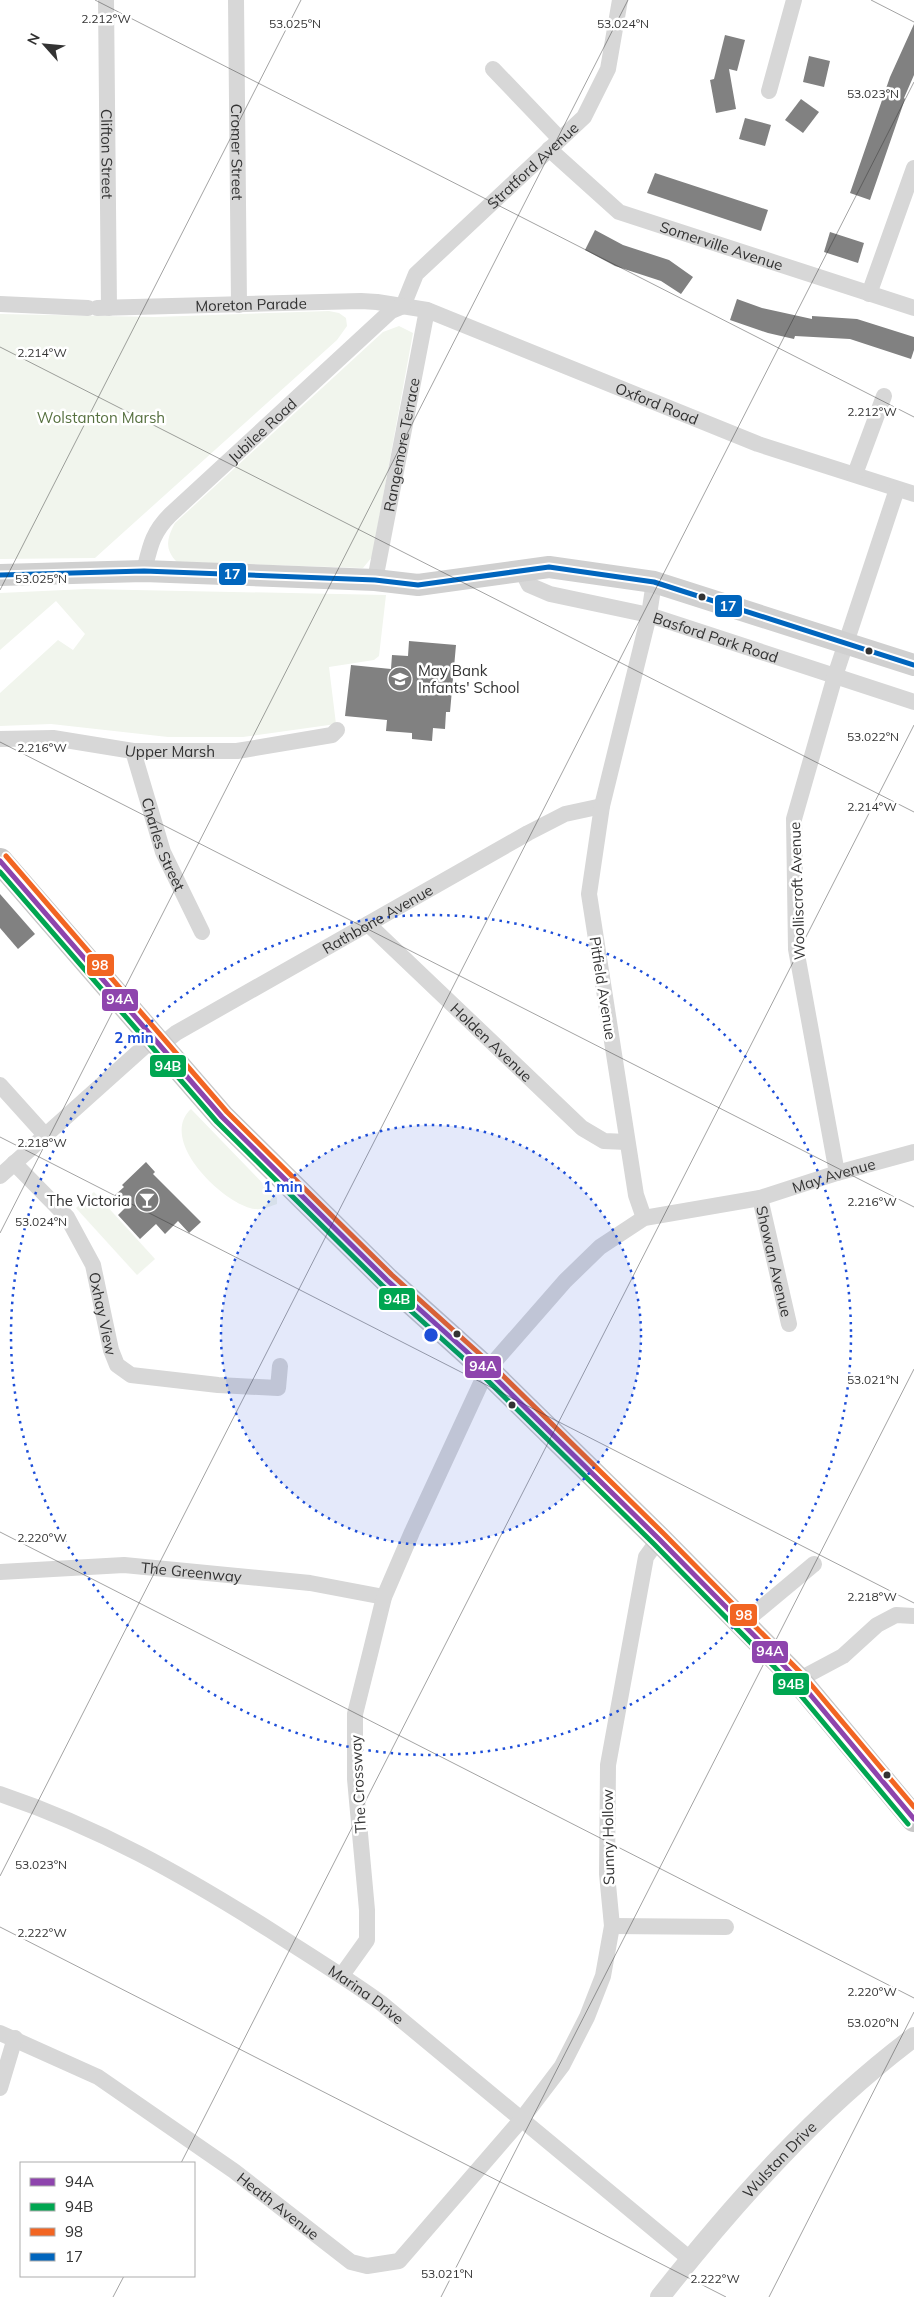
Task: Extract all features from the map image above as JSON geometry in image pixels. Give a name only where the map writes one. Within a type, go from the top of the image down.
[{"type":"highway","points":[[0,861],[222,1118],[387,1280],[487,1370],[660,1539],[798,1680],[914,1819]]},
{"type":"main road","points":[[0,575],[144,571],[374,580],[418,586],[549,567],[654,582],[914,665]]},
{"type":"street","name":"Clifton Street","points":[[98,308],[106,0]]},
{"type":"street","name":"Cromer Street","points":[[236,0],[238,304]]},
{"type":"street","name":"Stratford Avenue","points":[[403,306],[416,274],[584,117],[608,69],[620,0]]},
{"type":"street","points":[[768,91],[794,0]]},
{"type":"street","name":"Somerville Avenue","points":[[493,69],[555,144],[619,212],[914,308]]},
{"type":"street","points":[[869,294],[914,168]]},
{"type":"street","name":"Moreton Parade","points":[[0,304],[98,308],[377,302],[403,306]]},
{"type":"street","name":"Oxford Road","points":[[403,306],[427,310],[758,444],[914,494]]},
{"type":"street","name":"Jubilee Road","points":[[144,571],[151,540],[159,526],[391,311],[403,306]]},
{"type":"street","name":"Rangemore Terrace","points":[[374,580],[427,310]]},
{"type":"street","points":[[855,474],[884,396]]},
{"type":"street","name":"Woolliscroft Avenue","points":[[838,1173],[796,949],[794,819],[835,676],[898,488]]},
{"type":"street","name":"Basford Park Road","points":[[522,571],[529,585],[550,594],[648,615],[914,702]]},
{"type":"street","name":"Pitfield Avenue","points":[[644,1218],[636,1195],[627,1142],[589,894],[602,806],[648,615],[654,582]]},
{"type":"street","name":"Upper Marsh","points":[[0,739],[53,738],[133,751],[237,751],[332,735],[337,730]]},
{"type":"street","name":"Charles Street","points":[[133,751],[164,852],[202,932]]},
{"type":"street","name":"Rathbone Avenue","points":[[0,1176],[42,1138],[157,1042],[557,818],[565,814],[602,806]]},
{"type":"street","name":"Holden Avenue","points":[[368,924],[582,1128],[604,1141],[627,1142]]},
{"type":"street","points":[[0,1085],[42,1138]]},
{"type":"street","name":"May Avenue","points":[[487,1370],[565,1281],[600,1247],[644,1218],[760,1198],[838,1173],[914,1152]]},
{"type":"street","name":"Oxhay View","points":[[14,1163],[67,1217],[93,1265],[111,1350],[117,1365],[131,1376],[218,1385],[278,1388],[280,1366]]},
{"type":"street","name":"Showan Avenue","points":[[760,1198],[789,1324]]},
{"type":"street","name":"The Crossway","points":[[342,1975],[367,1940],[367,1910],[355,1779],[356,1714],[384,1597],[487,1370]]},
{"type":"street","name":"Sunny Hollow","points":[[521,2120],[562,2066],[587,2017],[603,1976],[612,1926],[607,1874],[608,1765],[646,1557],[660,1539]]},
{"type":"street","points":[[742,1624],[814,1564]]},
{"type":"street","name":"The Greenway","points":[[0,1572],[124,1565],[310,1584],[384,1597]]},
{"type":"street","points":[[798,1680],[843,1656],[883,1622],[896,1615],[914,1616]]},
{"type":"street","name":"Marina Drive","points":[[0,1794],[108,1836],[205,1889],[342,1975],[381,2003],[690,2259]]},
{"type":"street","points":[[612,1926],[726,1927]]},
{"type":"street","points":[[0,2088],[7,2036]]},
{"type":"street","name":"Heath Avenue","points":[[7,2036],[98,2077],[234,2172],[351,2262],[368,2266],[399,2261],[521,2120]]},
{"type":"street","name":"Wulstan Drive","points":[[660,2297],[690,2259],[800,2136],[841,2096],[914,2037]]},
{"type":"green space","name":"Wolstanton Marsh","points":[[329,311],[339,313],[346,318],[347,326],[337,340],[95,558],[0,559],[0,314],[155,317]]},
{"type":"green space","points":[[399,326],[413,333],[372,557],[363,568],[177,562],[170,553],[168,543],[175,523],[383,332]]},
{"type":"green space","points":[[86,589],[386,595],[379,656],[374,660],[329,667],[336,724],[243,737],[168,737],[51,724],[0,726],[0,693],[58,640],[73,650],[85,634],[56,601],[0,650],[0,593]]},
{"type":"green space","points":[[191,1109],[277,1198],[277,1204],[258,1209],[242,1205],[212,1184],[188,1153],[182,1137],[183,1122]]},
{"type":"green space","points":[[94,1192],[155,1259],[137,1275],[76,1208]]},
{"type":"building","points":[[914,24],[914,75],[904,98],[870,200],[850,193],[890,77]]},
{"type":"building","points":[[725,35],[745,40],[737,71],[729,69],[736,109],[716,113],[710,80],[714,79]]},
{"type":"building","points":[[809,56],[830,61],[824,87],[803,82]]},
{"type":"building","points":[[801,99],[819,112],[803,133],[785,120]]},
{"type":"building","points":[[745,118],[771,125],[765,146],[739,139]]},
{"type":"building","points":[[655,173],[768,210],[761,231],[647,193]]},
{"type":"building","points":[[595,230],[623,245],[669,260],[693,277],[681,294],[661,281],[615,266],[585,250]]},
{"type":"building","points":[[830,232],[864,243],[858,263],[824,252]]},
{"type":"building","points":[[737,299],[762,308],[812,319],[812,316],[857,319],[914,337],[914,350],[911,359],[850,339],[795,336],[794,339],[768,333],[730,320]]},
{"type":"building","points":[[409,641],[456,645],[450,712],[446,712],[445,729],[433,728],[432,741],[412,739],[412,733],[386,731],[387,720],[345,716],[351,665],[391,669],[392,655],[408,656]]},
{"type":"building","points":[[0,894],[35,934],[18,949],[0,928]]},
{"type":"building","name":"The Victoria","points":[[146,1162],[155,1172],[153,1174],[201,1222],[189,1233],[178,1221],[165,1234],[156,1224],[140,1239],[118,1215],[125,1208],[114,1196],[124,1187],[122,1185]]},
{"type":"transit line","name":"17","points":[[0,575],[144,571],[375,580],[418,585],[549,567],[654,582],[914,665]]},
{"type":"transit line","name":"98","points":[[6,856],[227,1112],[392,1275],[492,1365],[664,1534],[803,1675],[914,1807]]},
{"type":"transit line","name":"94A","points":[[0,861],[222,1117],[387,1280],[487,1370],[659,1539],[798,1680],[914,1819]]},
{"type":"transit line","name":"94B","points":[[0,872],[217,1122],[382,1285],[482,1375],[654,1544],[792,1685],[908,1824]]},
{"type":"place","name":"May Bank Infants' School","points":[[400,679]]},
{"type":"place","name":"The Victoria","points":[[147,1200]]}]
